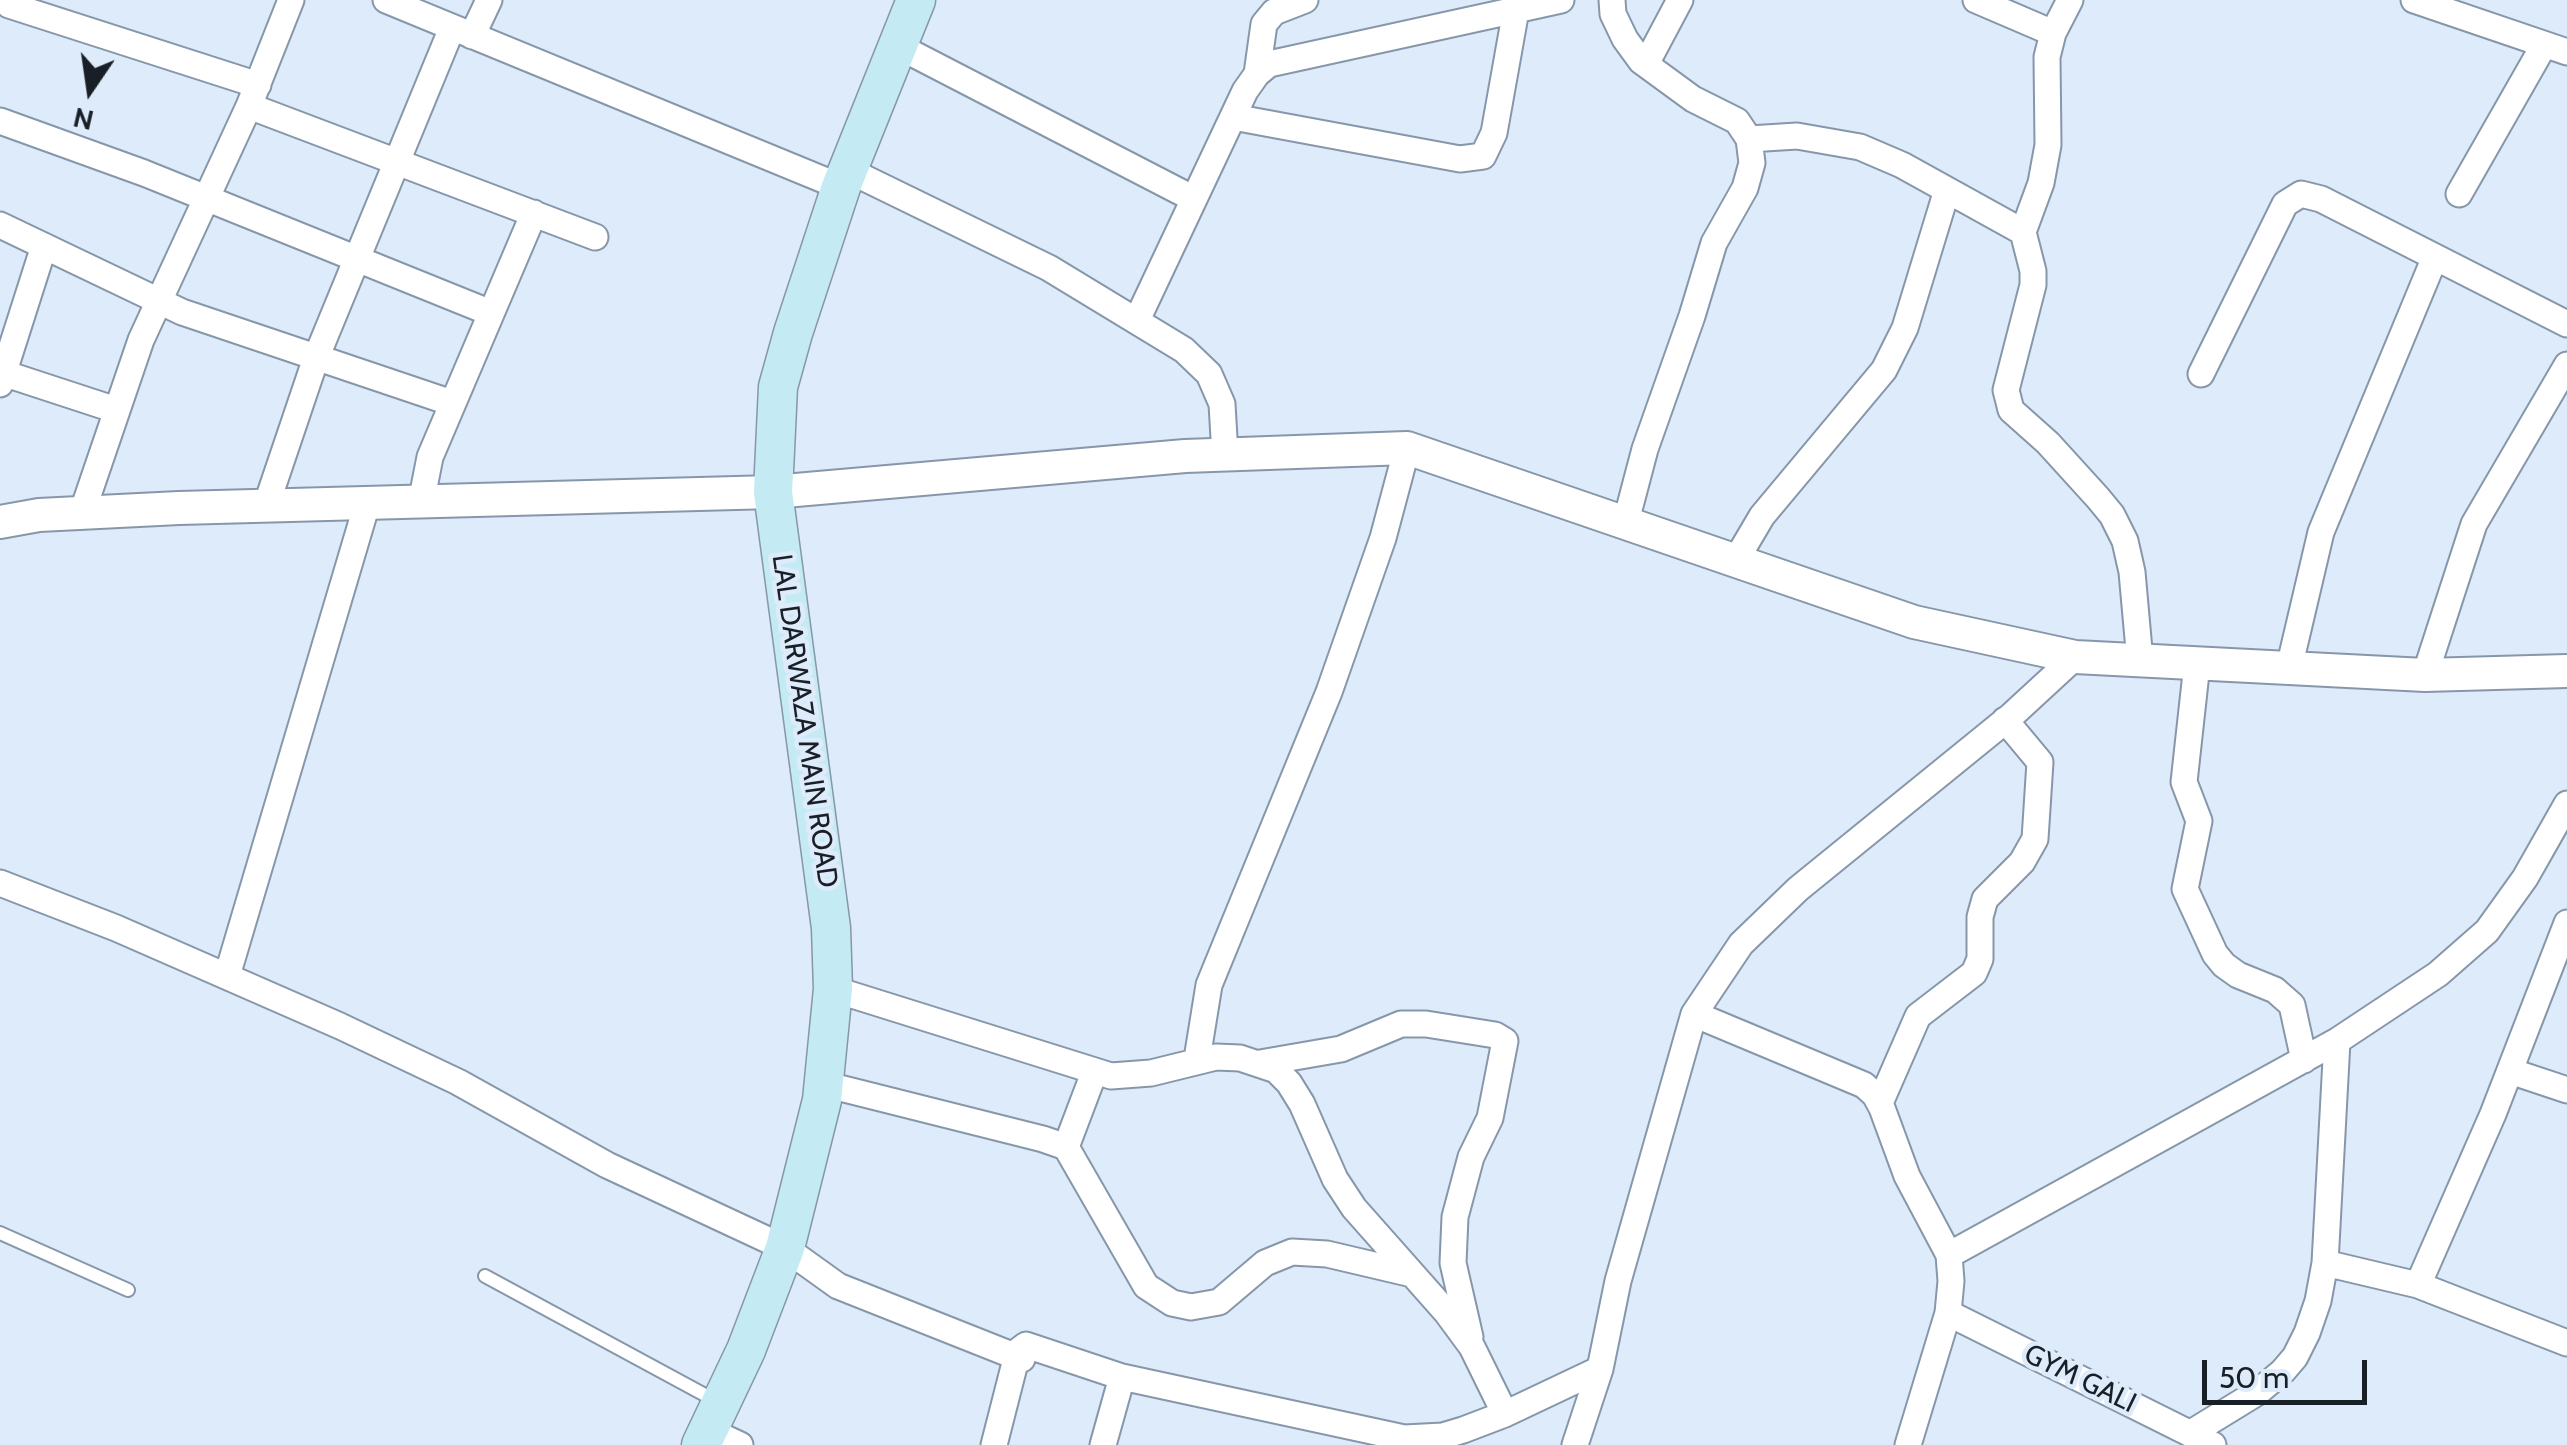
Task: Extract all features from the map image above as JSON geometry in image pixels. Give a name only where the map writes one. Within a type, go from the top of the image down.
[{"type":"main road","name":"LAL DARWAZA MAIN ROAD","points":[[717,1431],[785,1248],[822,1100],[833,989],[831,928],[773,492],[778,388],[844,179],[916,0]]},
{"type":"street","points":[[82,513],[158,300],[253,95],[291,0]]},
{"type":"street","points":[[386,0],[998,242],[1184,350],[1209,374],[1222,404],[1225,455]]},
{"type":"street","points":[[266,506],[316,358],[396,161],[462,32],[488,0]]},
{"type":"street","points":[[1137,320],[1232,118],[1257,74],[1264,24],[1274,12],[1305,0]]},
{"type":"street","points":[[1257,74],[1286,58],[1562,0]]},
{"type":"street","points":[[1612,0],[1613,14],[1625,38],[1646,64],[1693,98],[1737,121],[1749,140],[1752,163],[1745,188],[1714,242],[1644,449],[1626,521]]},
{"type":"street","points":[[1646,64],[1680,0]]},
{"type":"street","points":[[1976,0],[2053,32]]},
{"type":"street","points":[[2070,0],[2053,32],[2046,86],[2048,145],[2041,184],[2024,232],[2033,285],[2006,390],[2018,418],[2048,443],[2112,515],[2125,540],[2132,572],[2140,661]]},
{"type":"street","points":[[2414,0],[2556,48],[2459,194]]},
{"type":"street","points":[[1232,118],[1460,159],[1483,156],[1494,133],[1516,10]]},
{"type":"street","points":[[7,12],[253,95],[396,161],[595,236]]},
{"type":"street","points":[[898,46],[1194,199]]},
{"type":"street","points":[[0,121],[206,198],[490,313]]},
{"type":"street","points":[[1749,140],[1798,136],[1860,147],[1902,164],[2024,232]]},
{"type":"street","points":[[1736,560],[1762,516],[1884,370],[1905,328],[1947,190]]},
{"type":"street","points":[[2201,374],[2285,204],[2292,197],[2310,194],[2567,324]]},
{"type":"street","points":[[422,503],[425,472],[534,213]]},
{"type":"street","points":[[0,225],[218,326],[452,404]]},
{"type":"street","points":[[44,246],[2,378],[116,410]]},
{"type":"street","points":[[2288,668],[2321,532],[2435,257]]},
{"type":"street","points":[[2424,675],[2474,524],[2567,365]]},
{"type":"street","points":[[1197,1059],[1209,984],[1329,692],[1382,538],[1407,448]]},
{"type":"street","points":[[0,522],[82,513],[773,492],[1225,455],[1407,448],[1914,622],[2075,658],[2424,675],[2567,671]]},
{"type":"street","points":[[227,976],[366,504]]},
{"type":"street","points":[[1574,1445],[1600,1369],[1618,1281],[1694,1014],[1740,944],[1798,889],[2075,658]]},
{"type":"street","points":[[2198,664],[2184,782],[2199,820],[2185,881],[2186,896],[2224,965],[2238,976],[2274,990],[2292,1006],[2304,1060]]},
{"type":"street","points":[[1880,1104],[1918,1016],[1974,973],[1980,960],[1980,918],[1985,899],[2022,862],[2035,840],[2040,762],[2005,720]]},
{"type":"street","points":[[1949,1255],[2337,1042],[2438,974],[2487,931],[2525,878],[2567,804]]},
{"type":"street","points":[[0,882],[227,976],[458,1082],[607,1164],[785,1248],[838,1286],[1019,1358]]},
{"type":"street","points":[[2418,1286],[2510,1071],[2567,924]]},
{"type":"street","points":[[833,989],[1094,1073],[1130,1076],[1197,1059],[1240,1058],[1276,1070],[1290,1083],[1335,1179],[1354,1208],[1472,1346]]},
{"type":"street","points":[[1694,1014],[1864,1085],[1880,1104],[1907,1176],[1949,1255],[1948,1313],[1908,1445]]},
{"type":"street","points":[[1260,1062],[1341,1049],[1400,1024],[1495,1035],[1505,1041],[1490,1118],[1460,1190],[1452,1240],[1453,1262],[1472,1346],[1505,1414]]},
{"type":"street","points":[[2202,1439],[2295,1357],[2318,1301],[2325,1263],[2337,1042]]},
{"type":"street","points":[[2510,1071],[2567,1090]]},
{"type":"street","points":[[1066,1147],[1094,1073]]},
{"type":"street","points":[[824,1084],[1066,1147],[1146,1286],[1172,1303],[1192,1306],[1219,1302],[1265,1263],[1292,1252],[1327,1254],[1412,1274]]},
{"type":"street","points":[[2325,1263],[2418,1286],[2567,1344]]},
{"type":"street","name":"GYM GALI","points":[[1948,1313],[2202,1439]]},
{"type":"street","points":[[994,1445],[1022,1346],[1122,1377],[1404,1438],[1443,1436],[1505,1414],[1600,1369]]},
{"type":"street","points":[[1104,1445],[1122,1377]]},
{"type":"lane","points":[[0,1233],[128,1290]]},
{"type":"lane","points":[[485,1276],[717,1431]]}]
